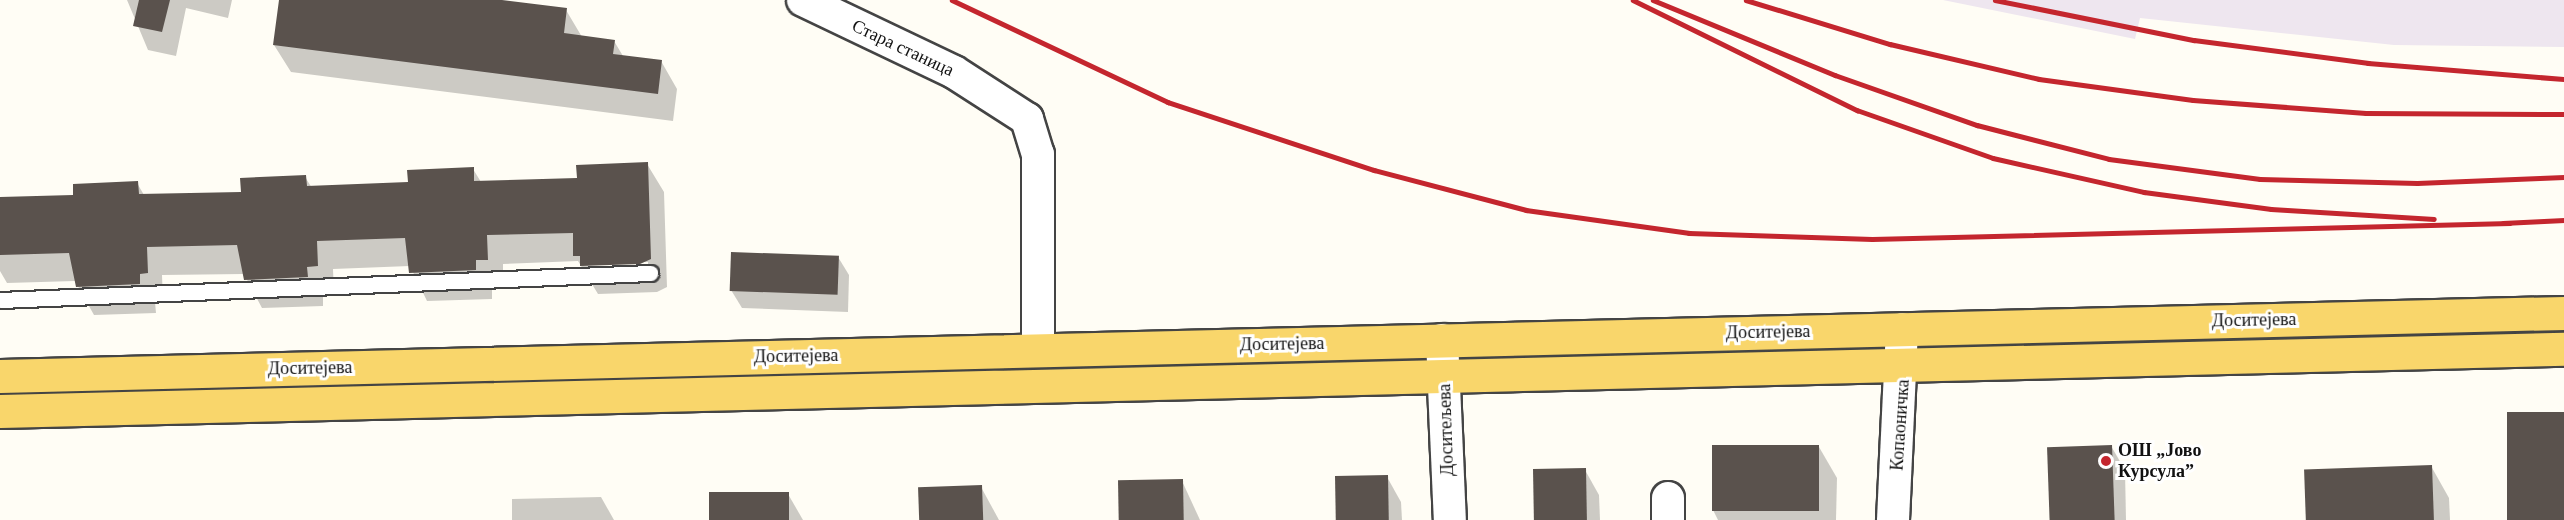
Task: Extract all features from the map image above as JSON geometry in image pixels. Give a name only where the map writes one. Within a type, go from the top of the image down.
[{"type":"main road","name":"Доситејева","points":[[0,376],[2564,313]]},
{"type":"main road","name":"Доситејева","points":[[0,411],[2564,350]]},
{"type":"street","name":"Стара станица","points":[[803,0],[1002,99],[1027,119],[1038,153],[1038,350]]},
{"type":"street","name":"Копаоничка","points":[[1893,520],[1904,365],[1902,329]]},
{"type":"street","name":"Доситељева","points":[[1442,340],[1450,520]]},
{"type":"lane","points":[[0,300],[650,273]]},
{"type":"shaded area","points":[[1943,0],[2564,0],[2564,47],[2394,45],[2140,18],[2135,39]]},
{"type":"building","points":[[139,0],[170,0],[162,32],[133,26]]},
{"type":"building","points":[[279,0],[502,0],[567,8],[564,33],[615,40],[613,54],[662,60],[658,94],[273,45]]},
{"type":"building","points":[[648,162],[651,259],[640,264],[580,266],[580,256],[573,256],[573,233],[487,235],[488,260],[476,260],[476,270],[409,273],[405,238],[317,241],[318,266],[307,267],[308,277],[244,280],[237,245],[147,247],[148,273],[140,274],[140,284],[76,287],[69,253],[0,255],[0,197],[73,195],[73,184],[138,181],[139,194],[241,192],[240,178],[306,175],[307,186],[408,182],[407,170],[474,167],[474,181],[577,178],[576,165]]},
{"type":"building","points":[[731,252],[839,256],[838,295],[730,291]]},
{"type":"building","points":[[2507,412],[2564,412],[2564,520],[2507,520]]},
{"type":"building","points":[[1712,445],[1819,445],[1819,511],[1712,511]]},
{"type":"building","points":[[2112,445],[2115,520],[2050,520],[2047,447]]},
{"type":"building","points":[[2432,465],[2434,520],[2306,520],[2304,469]]},
{"type":"building","points":[[1586,468],[1587,520],[1534,520],[1533,469]]},
{"type":"building","points":[[1388,475],[1389,520],[1336,520],[1335,476]]},
{"type":"building","points":[[1183,479],[1184,520],[1119,520],[1118,480]]},
{"type":"building","points":[[982,485],[983,520],[919,520],[918,487]]},
{"type":"building","points":[[709,492],[789,492],[789,520],[709,520]]},
{"type":"railway","points":[[952,0],[1168,102],[1374,170],[1526,210],[1689,233],[1872,239],[2510,223]]},
{"type":"railway","points":[[1633,0],[1857,110],[1993,158],[2144,192],[2271,209],[2434,219]]},
{"type":"railway","points":[[1653,0],[1835,75],[1977,125],[2109,159],[2260,179],[2417,183],[2564,177]]},
{"type":"railway","points":[[1746,0],[1890,44],[2039,79],[2193,100],[2366,113],[2564,114]]},
{"type":"railway","points":[[1995,0],[2194,40],[2368,63],[2564,79]]},
{"type":"railway","points":[[2503,223],[2564,220]]},
{"type":"place","name":"ОШ „Јово Курсула”","points":[[2106,461]]}]
